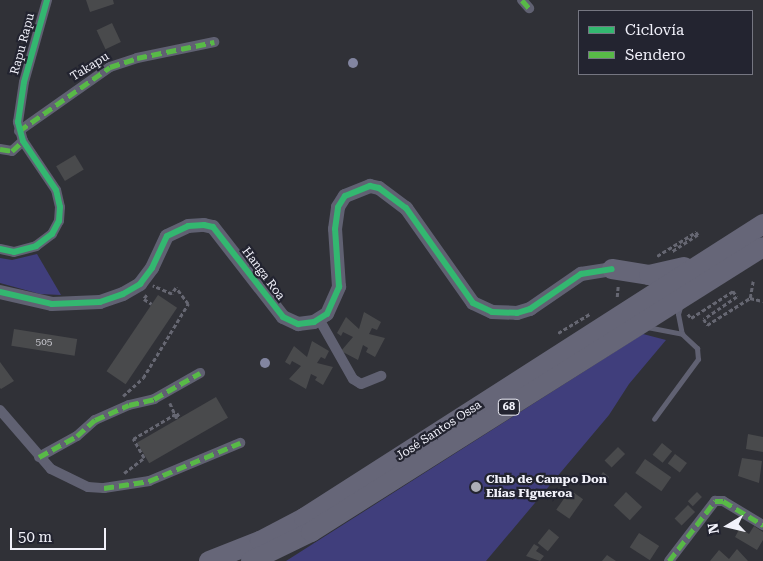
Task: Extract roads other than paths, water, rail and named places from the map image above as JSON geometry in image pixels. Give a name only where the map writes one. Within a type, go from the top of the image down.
[{"type":"highway","name":"José Santos Ossa","points":[[209,561],[260,541],[304,518],[763,224]]},
{"type":"highway","name":"José Santos Ossa","points":[[250,561],[311,532],[626,312],[684,296],[763,246]]},
{"type":"highway","points":[[612,268],[634,273],[663,273],[709,257]]},
{"type":"highway","points":[[612,268],[629,281],[633,298],[626,312]]},
{"type":"street","name":"Rapu Rapu","points":[[21,136],[18,113],[24,82],[47,0]]},
{"type":"street","points":[[522,0],[529,8]]},
{"type":"street","name":"Takapu","points":[[0,149],[12,152],[21,136],[110,67],[137,58],[214,42]]},
{"type":"street","points":[[0,249],[14,252],[36,246],[52,234],[59,221],[60,207],[56,190],[21,136]]},
{"type":"street","points":[[381,376],[361,384],[353,380],[319,319],[327,314],[339,288],[334,229],[338,207],[345,196],[359,188],[379,188],[406,208],[474,303],[492,312],[517,313],[530,309],[581,274],[612,268]]},
{"type":"street","name":"Hanga Roa","points":[[0,292],[52,304],[100,302],[140,284],[152,268],[167,236],[188,226],[204,225],[213,227],[283,318],[298,324],[319,319]]},
{"type":"street","points":[[39,457],[70,440],[95,420],[129,405],[154,399],[200,373]]},
{"type":"street","points":[[0,410],[51,469],[72,481],[104,488],[149,481],[240,443]]},
{"type":"street","points":[[669,561],[715,501],[723,501],[763,525]]},
{"type":"lane","points":[[682,334],[678,314],[684,296]]},
{"type":"lane","points":[[626,312],[682,334],[697,348],[698,359],[654,419]]},
{"type":"place","name":"Club de Campo Don Elías Figueroa","points":[[476,487]]}]
